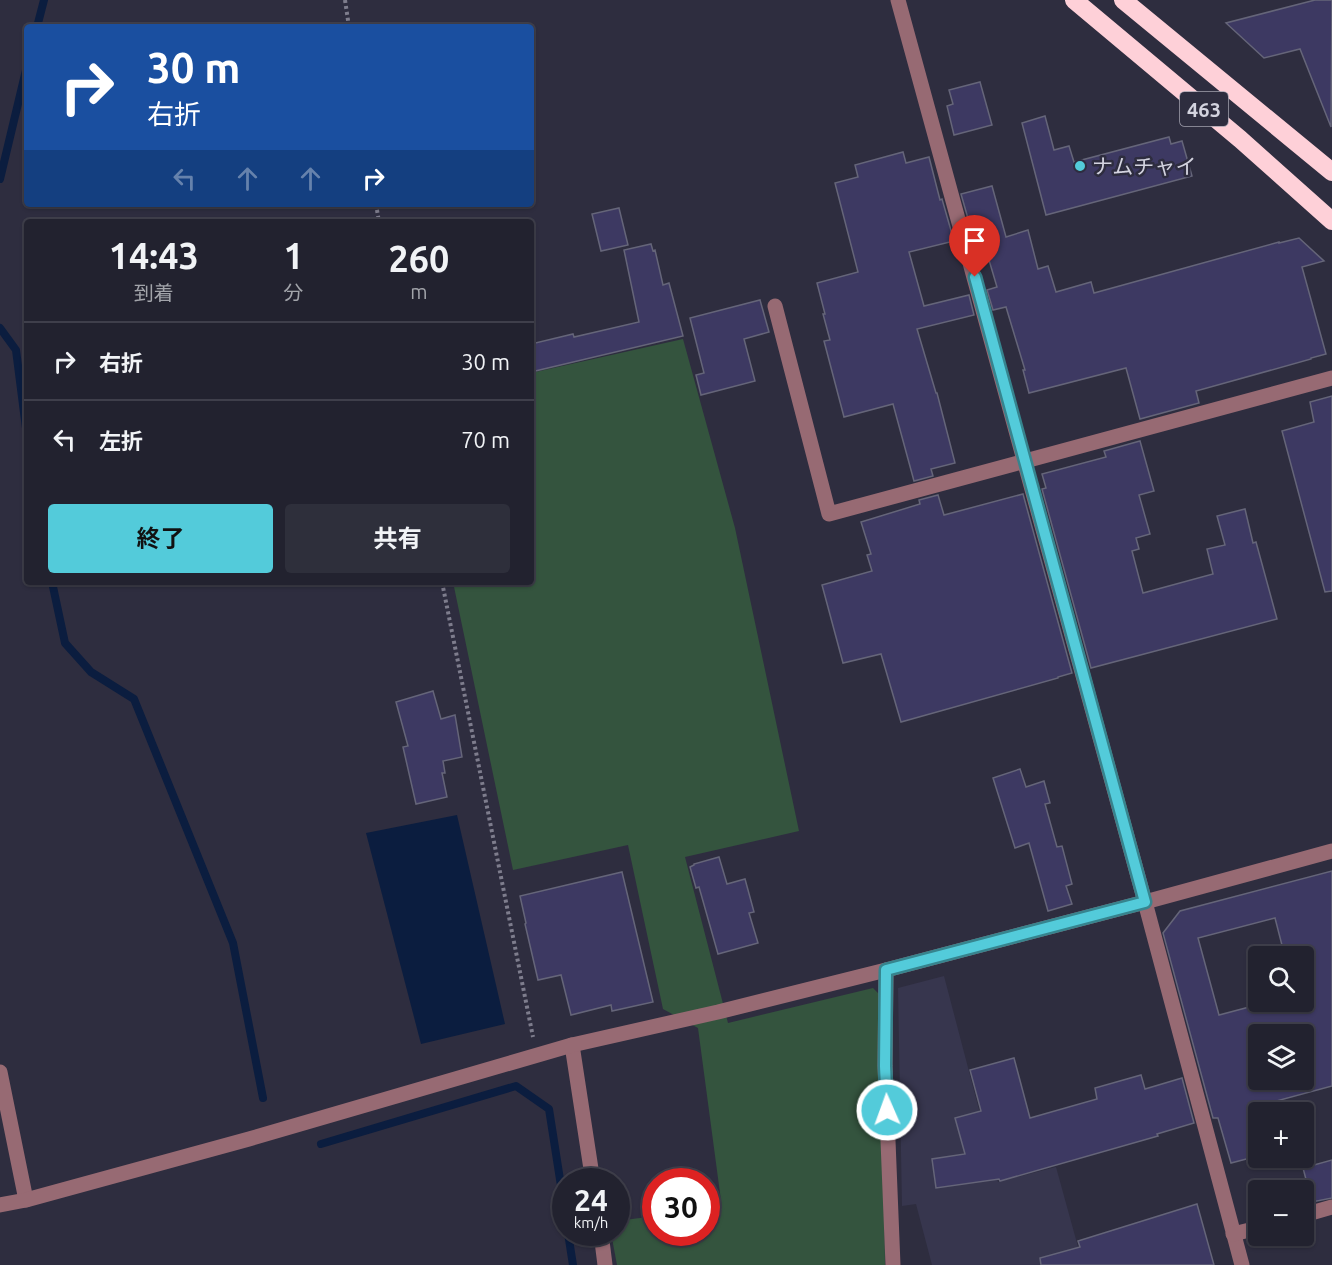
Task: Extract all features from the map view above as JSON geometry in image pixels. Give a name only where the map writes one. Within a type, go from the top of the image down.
[{"type":"highway","name":"463","points":[[1074,0],[1332,221]]},
{"type":"highway","name":"463","points":[[1123,0],[1332,172]]},
{"type":"street","points":[[898,0],[1026,462],[1242,1265]]},
{"type":"street","points":[[775,306],[829,514],[1332,378]]},
{"type":"street","points":[[0,1205],[26,1200],[238,1142],[572,1045],[718,1012],[886,970],[1332,851]]},
{"type":"street","points":[[886,970],[885,1066],[893,1265]]},
{"type":"street","points":[[572,1045],[591,1168]]},
{"type":"street","points":[[0,1072],[26,1200]]},
{"type":"street","points":[[1314,1212],[1332,1208]]},
{"type":"street","points":[[1233,1234],[1248,1230]]},
{"type":"street","points":[[603,1246],[605,1265]]},
{"type":"path","points":[[345,0],[349,24]]},
{"type":"path","points":[[443,585],[536,1055]]},
{"type":"shaded area","points":[[457,815],[505,1024],[421,1044],[366,833]]},
{"type":"shaded area","points":[[944,976],[998,1182],[1056,1167],[1083,1265],[932,1265],[916,1204],[902,1206],[898,988]]},
{"type":"green space","points":[[683,339],[735,528],[799,831],[685,857],[728,1023],[873,988],[882,997],[885,1265],[617,1265],[613,1246],[630,1246],[630,1219],[642,1218],[642,1246],[720,1246],[720,1208],[722,1208],[720,1168],[717,1168],[698,1028],[663,1009],[628,845],[513,870],[454,585],[534,585],[534,372]]},
{"type":"building","points":[[1315,0],[1332,0],[1331,127],[1300,49],[1264,58],[1226,23]]},
{"type":"building","points":[[980,82],[992,125],[954,135],[947,106],[953,104],[949,90]]},
{"type":"building","points":[[1045,116],[1054,150],[1069,146],[1074,162],[1169,137],[1171,144],[1182,141],[1192,176],[1046,215],[1022,123]]},
{"type":"building","points":[[903,152],[906,163],[929,157],[954,241],[909,252],[924,306],[969,295],[974,315],[917,329],[955,463],[931,469],[933,476],[914,481],[893,404],[844,417],[824,341],[830,340],[817,283],[858,272],[835,183],[858,177],[855,165]]},
{"type":"building","points":[[992,186],[1006,237],[1028,230],[1038,269],[1048,266],[1056,292],[1091,282],[1094,293],[1299,238],[1324,261],[1302,267],[1326,354],[1196,391],[1199,403],[1140,419],[1126,368],[1029,393],[1023,370],[1025,370],[1006,307],[993,310],[987,290],[997,287],[981,233],[973,236],[961,194]]},
{"type":"building","points":[[619,208],[628,245],[601,251],[592,214]]},
{"type":"building","points":[[651,244],[653,251],[655,250],[663,285],[669,283],[683,336],[534,371],[534,343],[639,322],[624,250]]},
{"type":"building","points":[[760,300],[769,332],[744,339],[755,381],[701,395],[696,375],[704,373],[690,318]]},
{"type":"building","points":[[1332,396],[1332,591],[1325,592],[1282,431],[1314,422],[1310,402]]},
{"type":"building","points":[[1140,441],[1154,491],[1139,495],[1150,534],[1136,538],[1139,549],[1132,551],[1143,593],[1213,574],[1207,549],[1225,545],[1217,516],[1245,509],[1253,543],[1256,542],[1277,619],[1091,668],[1042,489],[1046,488],[1042,474],[1106,457],[1104,451]]},
{"type":"building","points":[[1023,494],[1072,673],[901,722],[881,654],[843,663],[822,585],[872,571],[867,555],[871,554],[861,522],[920,504],[919,500],[938,495],[944,515]]},
{"type":"building","points":[[433,691],[441,719],[455,715],[462,757],[443,761],[445,773],[442,773],[447,797],[416,804],[403,747],[408,746],[396,702]]},
{"type":"building","points":[[1020,769],[1026,787],[1044,781],[1050,803],[1045,804],[1057,847],[1062,846],[1072,884],[1066,886],[1072,904],[1048,911],[1029,843],[1015,848],[993,778]]},
{"type":"building","points":[[719,857],[727,884],[745,879],[754,912],[749,913],[758,943],[718,954],[699,887],[696,888],[690,867]]},
{"type":"building","points":[[1332,871],[1332,1086],[1273,1102],[1248,1102],[1248,1159],[1231,1163],[1218,1118],[1213,1118],[1163,933],[1180,911]]},
{"type":"building","points":[[622,872],[653,1002],[612,1011],[611,1005],[571,1015],[561,975],[538,980],[520,896]]},
{"type":"building","points":[[1014,1058],[1030,1118],[1097,1099],[1095,1088],[1141,1075],[1145,1089],[1182,1078],[1194,1123],[1157,1134],[1158,1136],[1000,1181],[999,1179],[936,1188],[932,1159],[965,1154],[955,1118],[981,1111],[970,1070]]},
{"type":"building","points":[[1332,1160],[1332,1198],[1314,1202],[1314,1180],[1306,1180],[1303,1168],[1314,1168],[1314,1165]]},
{"type":"building","points":[[1197,1204],[1214,1265],[1041,1265],[1040,1258],[1080,1247],[1078,1241]]},
{"type":"waterway","points":[[38,24],[44,0]]},
{"type":"waterway","points":[[0,179],[24,79]]},
{"type":"waterway","points":[[0,328],[16,350],[24,413]]},
{"type":"waterway","points":[[53,585],[65,643],[91,672],[134,699],[233,943],[263,1098]]},
{"type":"waterway","points":[[321,1144],[516,1086],[549,1109],[558,1168]]},
{"type":"waterway","points":[[570,1246],[573,1265]]},
{"type":"place","name":"ナムチャイ","points":[[1080,166]]},
{"type":"route","points":[[887,1110],[886,970],[1145,902],[975,277]]}]
